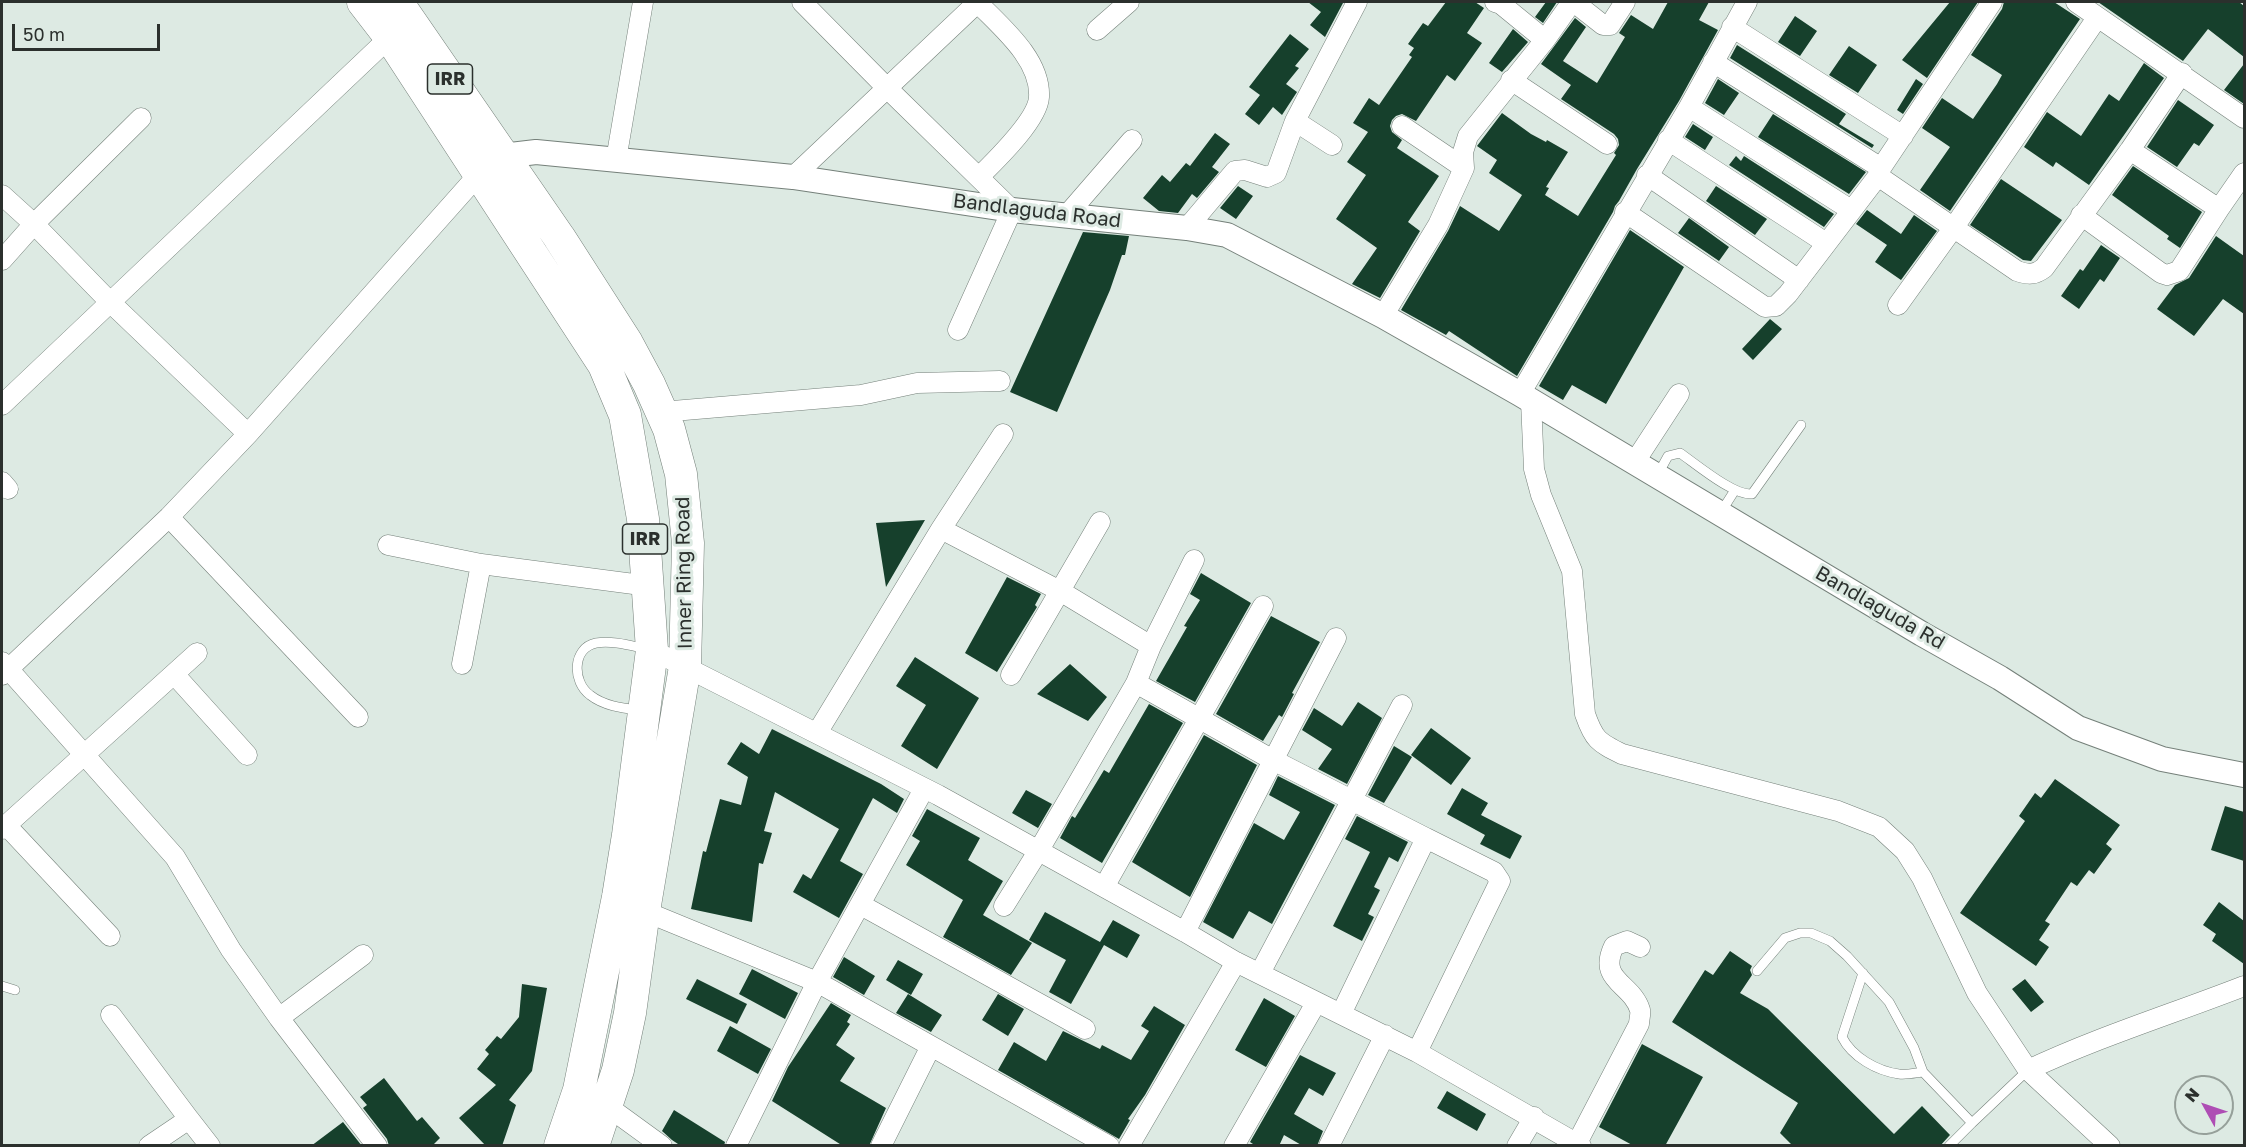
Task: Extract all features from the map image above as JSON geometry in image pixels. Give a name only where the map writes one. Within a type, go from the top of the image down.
[{"type":"highway","name":"Inner Ring Road","points":[[363,2],[490,165],[559,237],[627,343],[669,429],[681,474],[688,543],[685,667],[644,911],[630,1013],[618,1070],[593,1146]]},
{"type":"highway","name":"Inner Ring Road","points":[[397,2],[604,365],[626,415],[643,519],[652,650],[644,711],[618,897],[579,1090],[560,1146]]},
{"type":"street","points":[[616,160],[643,2]]},
{"type":"street","points":[[802,2],[1012,210],[958,330]]},
{"type":"street","points":[[793,177],[978,2],[1019,48],[1035,70],[1040,98],[1029,121],[1006,151],[979,177]]},
{"type":"street","points":[[1097,30],[1129,2]]},
{"type":"street","points":[[1187,228],[1235,171],[1245,170],[1267,177],[1276,172],[1295,121],[1357,2]]},
{"type":"street","points":[[1495,2],[1545,40]]},
{"type":"street","points":[[1383,316],[1438,225],[1464,168],[1463,152],[1468,136],[1545,40],[1562,5],[1575,3],[1603,25],[1610,25],[1625,2]]},
{"type":"street","points":[[1747,2],[1689,107],[1626,212],[1525,398],[1534,469],[1541,495],[1572,571],[1585,714],[1592,734],[1603,744],[1622,754],[1838,811],[1879,827],[1905,851],[1922,878],[1977,993],[2028,1070],[2110,1146]]},
{"type":"street","points":[[1626,212],[1765,307],[1776,306],[1799,280],[1879,172],[1992,2]]},
{"type":"street","points":[[2076,2],[2182,73],[2244,118]]},
{"type":"street","points":[[1898,305],[2097,18]]},
{"type":"street","points":[[1732,27],[1903,136]]},
{"type":"street","points":[[2,405],[109,301],[390,37]]},
{"type":"street","points":[[1713,62],[1879,172],[2017,271],[2026,274],[2037,273],[2044,268],[2130,150],[2182,73]]},
{"type":"street","points":[[1512,80],[1607,144]]},
{"type":"street","points":[[1689,107],[1851,210]]},
{"type":"street","points":[[2,260],[34,224],[141,118]]},
{"type":"street","points":[[1295,121],[1332,145]]},
{"type":"street","points":[[1402,126],[1464,168]]},
{"type":"street","points":[[1067,215],[1132,140]]},
{"type":"street","points":[[1668,140],[1826,243]]},
{"type":"street","points":[[2130,150],[2219,208]]},
{"type":"street","name":"Bandlaguda Road","points":[[490,165],[536,152],[793,177],[1012,210],[1187,228],[1227,235],[1383,316],[1525,398]]},
{"type":"street","points":[[377,1146],[279,1018],[231,950],[175,857],[4,669],[169,517],[248,434],[490,165]]},
{"type":"street","points":[[2081,215],[2168,275],[2179,271],[2244,173]]},
{"type":"street","points":[[1647,175],[1799,280]]},
{"type":"street","points":[[2,195],[248,434]]},
{"type":"street","points":[[661,412],[861,395],[917,383],[1000,381]]},
{"type":"street","points":[[1634,463],[1679,394]]},
{"type":"street","name":"Bandlaguda Rd","points":[[1525,398],[2000,678],[2078,728],[2162,759],[2244,775]]},
{"type":"street","points":[[817,733],[941,529],[1003,435]]},
{"type":"street","points":[[169,517],[358,717]]},
{"type":"street","points":[[1011,675],[1100,522]]},
{"type":"street","points":[[941,529],[1060,591],[1151,646]]},
{"type":"street","points":[[388,545],[481,564],[649,586]]},
{"type":"street","points":[[1004,906],[1136,683],[1151,646],[1194,560]]},
{"type":"street","points":[[462,664],[481,564]]},
{"type":"street","points":[[1104,887],[1263,606]]},
{"type":"street","points":[[1185,932],[1336,638]]},
{"type":"street","points":[[652,650],[817,733],[1039,850],[1236,962],[1385,1035],[1579,1144],[1639,1024],[1640,1011],[1631,996],[1613,976],[1609,968],[1609,956],[1614,946],[1627,941],[1640,947]]},
{"type":"street","points":[[110,936],[4,827],[197,653]]},
{"type":"street","points":[[174,674],[247,755]]},
{"type":"street","points":[[1136,683],[1273,760],[1494,872],[1500,881],[1417,1052]]},
{"type":"street","points":[[1260,973],[1402,705]]},
{"type":"street","points":[[736,1146],[817,982],[924,789]]},
{"type":"street","points":[[1341,1014],[1426,838]]},
{"type":"street","points":[[861,905],[1085,1029]]},
{"type":"street","points":[[644,911],[817,982],[1109,1146]]},
{"type":"street","points":[[279,1018],[363,955]]},
{"type":"street","points":[[1129,1146],[1236,962]]},
{"type":"street","points":[[2028,1070],[2071,1050],[2244,986]]},
{"type":"street","points":[[1234,1146],[1316,1003]]},
{"type":"street","points":[[111,1015],[210,1146]]},
{"type":"street","points":[[1329,1146],[1385,1035]]},
{"type":"street","points":[[881,1146],[931,1046]]},
{"type":"street","points":[[607,1106],[662,1146]]},
{"type":"street","points":[[1517,1146],[1534,1117]]},
{"type":"street","points":[[149,1146],[189,1119]]},
{"type":"lane","points":[[1656,476],[1668,456],[1680,453],[1735,490],[1745,495],[1752,494],[1801,425]]},
{"type":"lane","points":[[1720,514],[1735,490]]},
{"type":"lane","points":[[644,711],[613,706],[589,694],[580,684],[576,674],[578,660],[584,649],[594,643],[616,643],[652,650]]},
{"type":"lane","points":[[1757,971],[1785,938],[1800,933],[1811,933],[1830,941],[1889,1002],[1914,1048],[1923,1072],[1972,1124]]},
{"type":"lane","points":[[1863,973],[1842,1037],[1847,1048],[1876,1068],[1900,1075],[1923,1072]]},
{"type":"lane","points":[[2,986],[15,990]]},
{"type":"lane","points":[[1949,1146],[2028,1070]]},
{"type":"building","points":[[1308,2],[1343,3],[1325,37],[1310,25],[1321,12]]},
{"type":"building","points":[[1446,2],[1475,2],[1484,8],[1467,33],[1482,43],[1455,81],[1447,75],[1416,121],[1402,114],[1392,120],[1390,126],[1392,132],[1402,140],[1397,148],[1439,176],[1408,222],[1420,231],[1380,298],[1352,284],[1377,248],[1336,219],[1366,175],[1347,162],[1368,132],[1353,123],[1369,98],[1379,105],[1412,57],[1409,55],[1414,48],[1408,44],[1423,23],[1428,26]]},
{"type":"building","points":[[1546,2],[1557,2],[1543,23],[1535,17]]},
{"type":"building","points":[[1668,2],[1709,2],[1699,20],[1718,30],[1679,101],[1615,206],[1517,376],[1449,331],[1446,335],[1401,310],[1448,231],[1460,206],[1499,231],[1522,195],[1489,173],[1497,160],[1477,146],[1502,113],[1531,134],[1568,152],[1546,187],[1549,188],[1545,195],[1578,216],[1616,155],[1614,153],[1619,145],[1618,139],[1561,99],[1571,85],[1541,64],[1575,18],[1586,27],[1563,61],[1597,83],[1625,37],[1619,33],[1631,15],[1653,29]]},
{"type":"building","points":[[1950,2],[1978,2],[1927,78],[1902,60]]},
{"type":"building","points":[[2004,2],[2054,2],[2080,19],[1950,211],[1920,190],[1950,147],[1922,128],[1942,98],[1973,119],[1997,84],[2002,75],[1971,55],[2002,9]]},
{"type":"building","points":[[2098,2],[2239,2],[2244,6],[2244,57],[2208,29],[2183,61]]},
{"type":"building","points":[[1795,16],[1817,31],[1800,56],[1778,42]]},
{"type":"building","points":[[1513,29],[1528,42],[1502,72],[1489,63]]},
{"type":"building","points":[[1290,34],[1309,49],[1295,66],[1299,68],[1286,84],[1297,92],[1282,115],[1273,107],[1259,125],[1245,114],[1260,95],[1249,87]]},
{"type":"building","points":[[1737,45],[1846,114],[1839,124],[1874,145],[1872,148],[1730,58]]},
{"type":"building","points":[[1849,46],[1877,65],[1858,93],[1829,75]]},
{"type":"building","points":[[2144,63],[2164,78],[2089,185],[2056,162],[2053,167],[2024,147],[2047,112],[2081,136],[2109,94],[2119,101]]},
{"type":"building","points":[[2244,64],[2244,104],[2224,90]]},
{"type":"building","points":[[1718,79],[1739,93],[1724,115],[1705,103]]},
{"type":"building","points":[[1916,79],[1923,84],[1903,114],[1897,110]]},
{"type":"building","points":[[2178,100],[2214,125],[2199,146],[2194,143],[2177,167],[2147,147]]},
{"type":"building","points":[[1773,114],[1866,172],[1849,194],[1758,137]]},
{"type":"building","points":[[1693,124],[1713,137],[1705,150],[1685,137]]},
{"type":"building","points":[[1215,133],[1230,144],[1212,167],[1219,172],[1197,198],[1192,194],[1178,213],[1159,211],[1143,198],[1162,175],[1170,182],[1186,163],[1190,166]]},
{"type":"building","points":[[1736,156],[1741,161],[1744,156],[1834,214],[1824,227],[1729,165]]},
{"type":"building","points":[[2133,166],[2202,212],[2180,248],[2167,239],[2169,236],[2112,195]]},
{"type":"building","points":[[2001,179],[2062,220],[2031,261],[2023,260],[1970,225]]},
{"type":"building","points":[[1238,186],[1253,196],[1236,219],[1220,208]]},
{"type":"building","points":[[1716,186],[1767,219],[1755,235],[1706,201]]},
{"type":"building","points":[[1867,210],[1901,234],[1914,215],[1937,231],[1901,280],[1875,262],[1887,245],[1856,224]]},
{"type":"building","points":[[1689,218],[1729,247],[1719,261],[1678,233]]},
{"type":"building","points":[[1630,230],[1684,267],[1606,404],[1572,385],[1563,400],[1539,386]]},
{"type":"building","points":[[1083,232],[1129,236],[1125,255],[1122,255],[1110,290],[1057,412],[1010,392]]},
{"type":"building","points":[[2216,236],[2244,256],[2244,314],[2223,299],[2194,336],[2157,309],[2175,285],[2189,278]]},
{"type":"building","points":[[2101,245],[2120,258],[2104,282],[2100,279],[2079,309],[2061,296],[2080,269],[2083,271]]},
{"type":"building","points":[[1770,319],[1782,329],[1753,360],[1742,349]]},
{"type":"building","points":[[925,520],[886,587],[876,523]]},
{"type":"building","points":[[1201,573],[1251,603],[1195,702],[1156,681],[1200,600],[1190,594]]},
{"type":"building","points":[[1007,577],[1041,594],[1035,605],[1037,607],[997,672],[965,653]]},
{"type":"building","points":[[1271,616],[1320,642],[1292,693],[1294,694],[1282,717],[1279,715],[1263,741],[1216,714]]},
{"type":"building","points":[[915,657],[979,698],[937,769],[901,746],[926,705],[896,686]]},
{"type":"building","points":[[1070,664],[1107,697],[1088,721],[1037,694]]},
{"type":"building","points":[[1358,702],[1382,718],[1347,784],[1318,769],[1332,749],[1302,730],[1314,708],[1342,726]]},
{"type":"building","points":[[1149,704],[1183,723],[1102,863],[1060,838],[1072,816],[1075,818],[1104,770],[1109,773]]},
{"type":"building","points":[[1431,728],[1471,758],[1451,785],[1411,755]]},
{"type":"building","points":[[772,729],[881,784],[904,799],[897,813],[873,798],[840,861],[863,874],[839,918],[793,892],[803,874],[811,879],[839,829],[775,792],[764,831],[772,833],[763,864],[759,863],[752,922],[691,909],[703,851],[706,852],[720,799],[741,805],[748,777],[727,764],[741,742],[759,754]]},
{"type":"building","points":[[1204,735],[1257,765],[1190,897],[1132,862]]},
{"type":"building","points":[[1394,746],[1412,757],[1384,803],[1368,795]]},
{"type":"building","points":[[1278,776],[1335,805],[1272,924],[1249,911],[1233,939],[1203,922],[1254,823],[1284,840],[1300,812],[1269,795]]},
{"type":"building","points":[[2055,779],[2120,825],[2106,844],[2112,849],[2094,874],[2089,870],[2077,886],[2071,882],[2045,921],[2050,924],[2039,940],[2049,947],[2036,966],[1960,913],[2025,821],[2019,816],[2035,793],[2041,798]]},
{"type":"building","points":[[1462,788],[1488,803],[1481,815],[1522,836],[1510,859],[1480,844],[1485,835],[1447,814]]},
{"type":"building","points":[[1026,790],[1052,804],[1038,828],[1012,813]]},
{"type":"building","points":[[2225,806],[2244,812],[2244,861],[2211,850]]},
{"type":"building","points":[[927,809],[980,838],[968,860],[1003,881],[983,915],[1032,943],[1011,975],[943,937],[963,900],[906,865],[920,841],[912,836]]},
{"type":"building","points":[[1357,816],[1408,842],[1398,862],[1389,857],[1374,887],[1380,890],[1368,914],[1374,917],[1362,941],[1333,926],[1370,852],[1345,839]]},
{"type":"building","points":[[2219,902],[2244,921],[2244,964],[2212,941],[2216,934],[2203,925]]},
{"type":"building","points":[[1045,912],[1100,942],[1113,920],[1140,935],[1127,958],[1104,945],[1071,1004],[1049,992],[1066,960],[1029,940]]},
{"type":"building","points":[[1730,951],[1752,966],[1750,970],[1752,975],[1740,993],[1768,1009],[1894,1134],[1922,1106],[1950,1135],[1940,1146],[1793,1146],[1780,1133],[1798,1103],[1672,1022],[1705,970],[1713,975]]},
{"type":"building","points":[[844,957],[875,976],[864,995],[833,977]]},
{"type":"building","points":[[898,960],[923,974],[911,995],[886,980]]},
{"type":"building","points":[[752,969],[798,993],[785,1019],[739,994]]},
{"type":"building","points":[[697,979],[747,1004],[737,1024],[686,999]]},
{"type":"building","points":[[2025,979],[2044,1002],[2031,1012],[2012,989]]},
{"type":"building","points":[[522,984],[547,988],[532,1071],[509,1100],[516,1105],[502,1146],[486,1146],[459,1118],[496,1085],[477,1069],[489,1054],[485,1050],[497,1036],[501,1039],[519,1017]]},
{"type":"building","points":[[908,994],[942,1015],[931,1032],[896,1013]]},
{"type":"building","points":[[998,994],[1024,1009],[1008,1036],[982,1020]]},
{"type":"building","points":[[1264,998],[1295,1016],[1266,1067],[1235,1050]]},
{"type":"building","points":[[831,1003],[851,1015],[847,1022],[850,1024],[836,1045],[855,1058],[840,1081],[886,1108],[869,1146],[843,1146],[772,1101],[788,1067]]},
{"type":"building","points":[[1154,1006],[1185,1025],[1145,1095],[1128,1119],[1130,1120],[1119,1139],[998,1070],[1014,1042],[1046,1061],[1063,1031],[1100,1049],[1102,1045],[1131,1060],[1149,1031],[1141,1026]]},
{"type":"building","points":[[730,1026],[771,1049],[758,1074],[717,1051]]},
{"type":"building","points":[[1642,1044],[1703,1077],[1665,1146],[1634,1146],[1599,1127]]},
{"type":"building","points":[[1300,1055],[1336,1073],[1323,1096],[1309,1088],[1294,1114],[1323,1131],[1317,1146],[1303,1146],[1284,1135],[1279,1146],[1256,1146],[1250,1142]]},
{"type":"building","points":[[384,1078],[417,1121],[422,1117],[440,1138],[432,1146],[389,1146],[387,1139],[363,1108],[367,1105],[360,1097]]},
{"type":"building","points":[[1447,1091],[1486,1114],[1477,1131],[1437,1108]]},
{"type":"building","points":[[674,1110],[725,1142],[724,1146],[681,1146],[672,1140],[662,1131]]},
{"type":"building","points":[[343,1122],[362,1146],[311,1146]]}]
